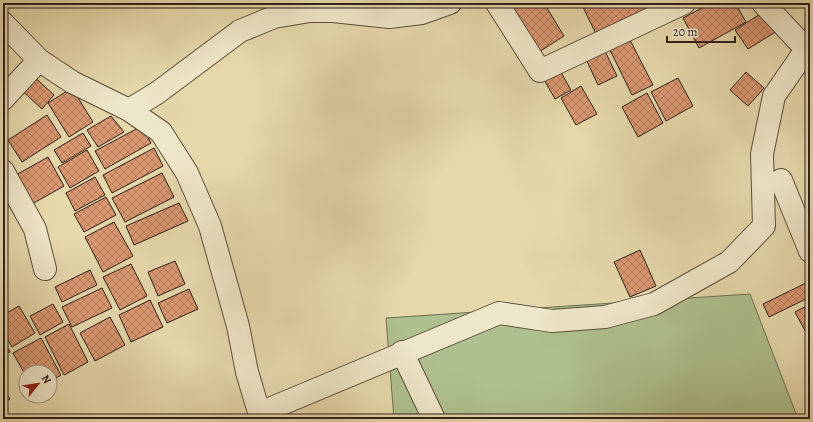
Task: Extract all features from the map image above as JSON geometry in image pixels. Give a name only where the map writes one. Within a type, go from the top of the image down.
[{"type":"street","points":[[129,110],[157,93],[240,31],[274,17],[330,7],[389,17],[422,13],[450,3]]},
{"type":"street","points":[[497,3],[540,71],[684,3]]},
{"type":"street","points":[[3,23],[39,60],[72,82],[129,110],[161,132],[187,173],[210,226],[238,326],[247,372],[260,416],[402,352],[499,313],[552,321],[605,317],[654,304],[729,262],[764,226],[762,154],[774,96],[809,47],[763,3]]},
{"type":"street","points":[[3,99],[39,60]]},
{"type":"street","points":[[3,171],[35,229],[45,269]]},
{"type":"street","points":[[781,180],[810,251]]},
{"type":"street","points":[[402,352],[434,419]]},
{"type":"green space","points":[[750,294],[798,419],[394,419],[386,318]]},
{"type":"building","points":[[503,3],[544,3],[564,36],[534,55]]},
{"type":"building","points":[[581,3],[661,3],[599,40]]},
{"type":"building","points":[[711,3],[735,3],[746,22],[699,48],[683,18]]},
{"type":"building","points":[[765,11],[777,31],[748,49],[735,30]]},
{"type":"building","points":[[628,36],[653,85],[632,95],[608,46]]},
{"type":"building","points":[[603,47],[617,76],[598,85],[585,57]]},
{"type":"building","points":[[558,67],[571,90],[555,99],[542,76]]},
{"type":"building","points":[[746,72],[764,88],[748,106],[730,90]]},
{"type":"building","points":[[30,73],[54,95],[42,109],[18,87]]},
{"type":"building","points":[[678,78],[693,106],[666,121],[651,92]]},
{"type":"building","points":[[581,86],[597,114],[576,125],[561,98]]},
{"type":"building","points":[[72,88],[93,122],[69,137],[48,103]]},
{"type":"building","points":[[647,93],[663,123],[638,137],[622,107]]},
{"type":"building","points":[[47,115],[61,137],[22,162],[8,140]]},
{"type":"building","points":[[111,116],[124,132],[98,147],[87,130]]},
{"type":"building","points":[[142,126],[151,143],[105,169],[95,151]]},
{"type":"building","points":[[83,133],[91,146],[62,163],[54,150]]},
{"type":"building","points":[[154,148],[163,166],[112,193],[103,175]]},
{"type":"building","points":[[87,150],[99,171],[70,188],[58,167]]},
{"type":"building","points":[[48,157],[64,186],[32,204],[16,175]]},
{"type":"building","points":[[162,173],[174,197],[125,222],[112,198]]},
{"type":"building","points":[[95,177],[105,195],[75,211],[66,193]]},
{"type":"building","points":[[106,197],[116,215],[84,232],[74,214]]},
{"type":"building","points":[[179,203],[188,221],[134,245],[126,226]]},
{"type":"building","points":[[114,222],[133,256],[103,272],[85,237]]},
{"type":"building","points":[[640,250],[656,286],[630,297],[614,262]]},
{"type":"building","points":[[175,261],[185,284],[158,296],[148,272]]},
{"type":"building","points":[[131,264],[147,296],[120,310],[103,277]]},
{"type":"building","points":[[90,270],[97,285],[62,302],[55,287]]},
{"type":"building","points":[[810,281],[810,297],[769,317],[763,304]]},
{"type":"building","points":[[102,288],[112,308],[72,327],[62,307]]},
{"type":"building","points":[[189,289],[198,309],[167,323],[158,303]]},
{"type":"building","points":[[150,300],[163,327],[131,342],[119,315]]},
{"type":"building","points":[[53,304],[63,322],[40,335],[30,316]]},
{"type":"building","points":[[810,304],[810,340],[795,312]]},
{"type":"building","points":[[19,306],[35,333],[12,347],[3,331],[3,315]]},
{"type":"building","points":[[110,317],[125,345],[95,361],[80,333]]},
{"type":"building","points":[[69,324],[88,362],[64,375],[45,337]]},
{"type":"building","points":[[41,338],[55,364],[19,364],[13,353]]},
{"type":"building","points":[[3,339],[10,352],[3,355]]},
{"type":"building","points":[[58,369],[61,375],[58,377]]},
{"type":"building","points":[[3,387],[10,399],[3,403]]}]
